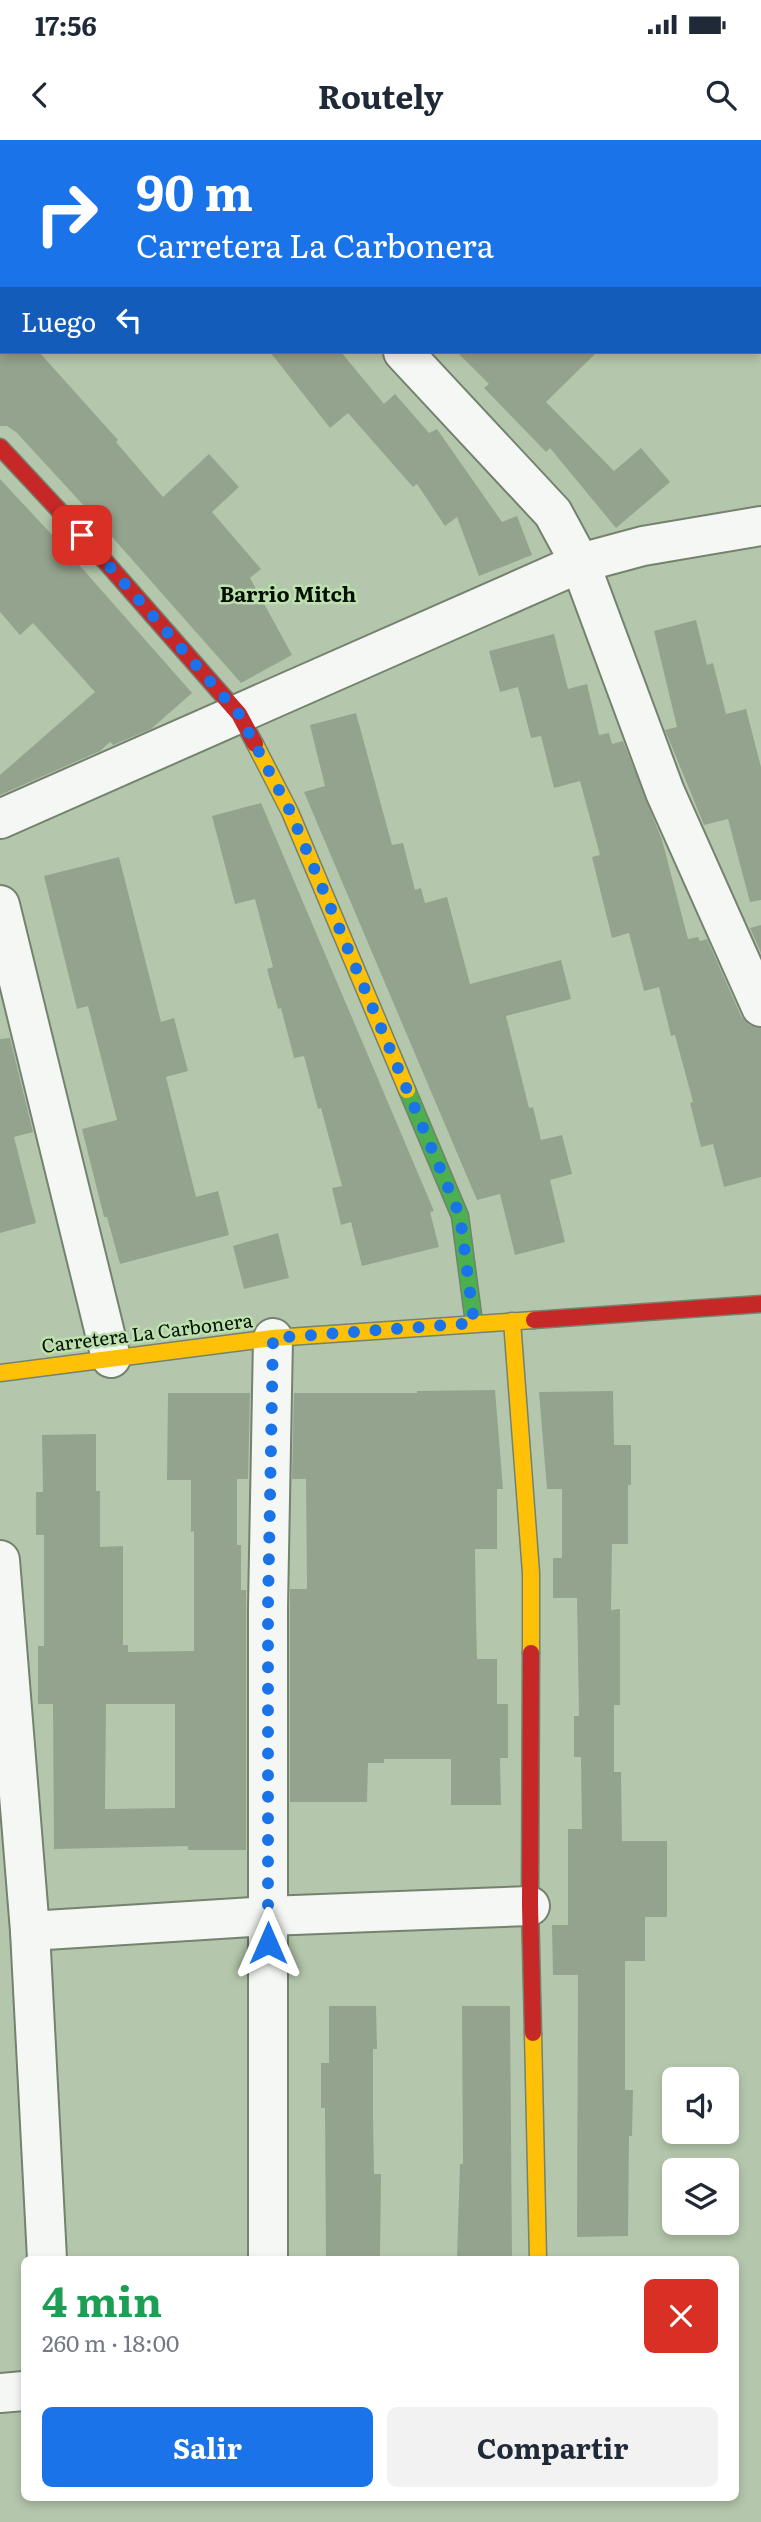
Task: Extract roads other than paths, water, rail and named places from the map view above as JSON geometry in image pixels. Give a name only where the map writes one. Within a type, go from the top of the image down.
[{"type":"street","points":[[404,354],[553,513],[580,563],[665,792],[761,1007]]},
{"type":"street","points":[[0,447],[82,535],[239,714],[290,811],[460,1216],[474,1323]]},
{"type":"street","points":[[0,819],[580,563],[643,546],[761,526]]},
{"type":"street","points":[[0,905],[111,1357]]},
{"type":"street","name":"Carretera La Carbonera","points":[[0,1373],[273,1338],[761,1304]]},
{"type":"street","points":[[512,1321],[531,1573],[530,1906],[538,2256]]},
{"type":"street","points":[[268,2256],[268,1607],[273,1338]]},
{"type":"street","points":[[0,1560],[30,1931],[47,2256]]},
{"type":"street","points":[[30,1931],[268,1916],[530,1906]]},
{"type":"street","points":[[0,2393],[21,2391]]},
{"type":"district","name":"Barrio Mitch","points":[[288,595]]}]
